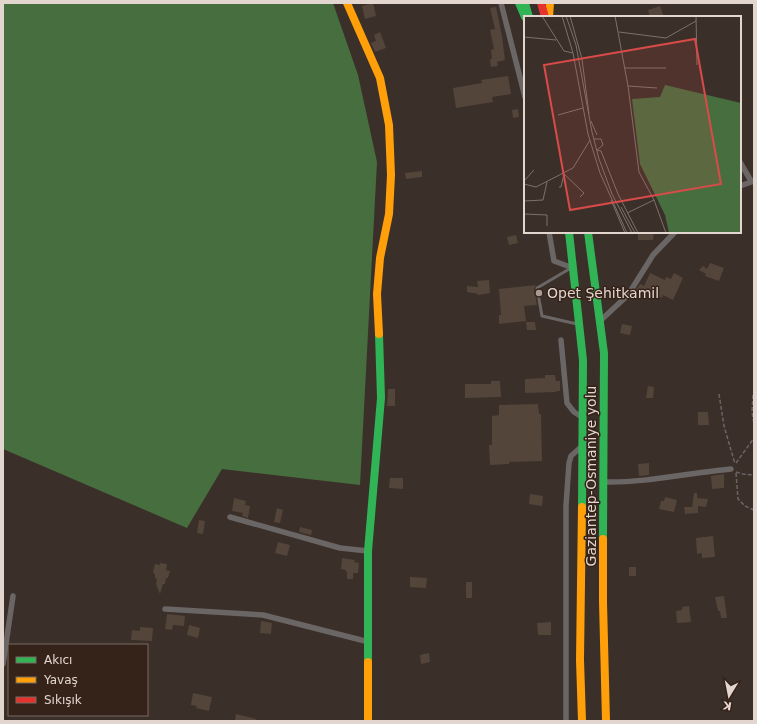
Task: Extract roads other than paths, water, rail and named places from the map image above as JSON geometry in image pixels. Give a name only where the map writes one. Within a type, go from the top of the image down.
[{"type":"main road","points":[[347,3],[380,78],[389,125],[391,175],[389,214],[380,258],[378,294],[381,398],[368,551],[368,721]]},
{"type":"main road","points":[[519,3],[525,16]]},
{"type":"main road","points":[[525,3],[529,16]]},
{"type":"main road","points":[[541,3],[545,16]]},
{"type":"main road","points":[[549,16],[550,3]]},
{"type":"main road","name":"Gaziantep-Osmaniye yolu","points":[[569,233],[583,360],[580,660],[582,721]]},
{"type":"main road","name":"Gaziantep-Osmaniye yolu","points":[[588,233],[604,353],[604,602],[606,721]]},
{"type":"street","points":[[501,3],[524,93]]},
{"type":"street","points":[[741,163],[753,181],[741,186]]},
{"type":"street","points":[[549,233],[554,262],[573,268]]},
{"type":"street","points":[[600,321],[628,295],[653,255],[673,233]]},
{"type":"street","points":[[561,340],[566,403],[574,412],[582,417]]},
{"type":"street","points":[[566,721],[566,506],[568,463],[571,456],[582,446]]},
{"type":"street","points":[[604,482],[627,482],[704,471],[733,470]]},
{"type":"street","points":[[230,517],[340,548],[368,551]]},
{"type":"street","points":[[3,664],[13,596]]},
{"type":"street","points":[[165,609],[263,615],[369,642]]},
{"type":"lane","points":[[573,268],[537,288],[542,316],[579,325]]},
{"type":"place","name":"Opet Şehitkamil","points":[[539,293]]}]
